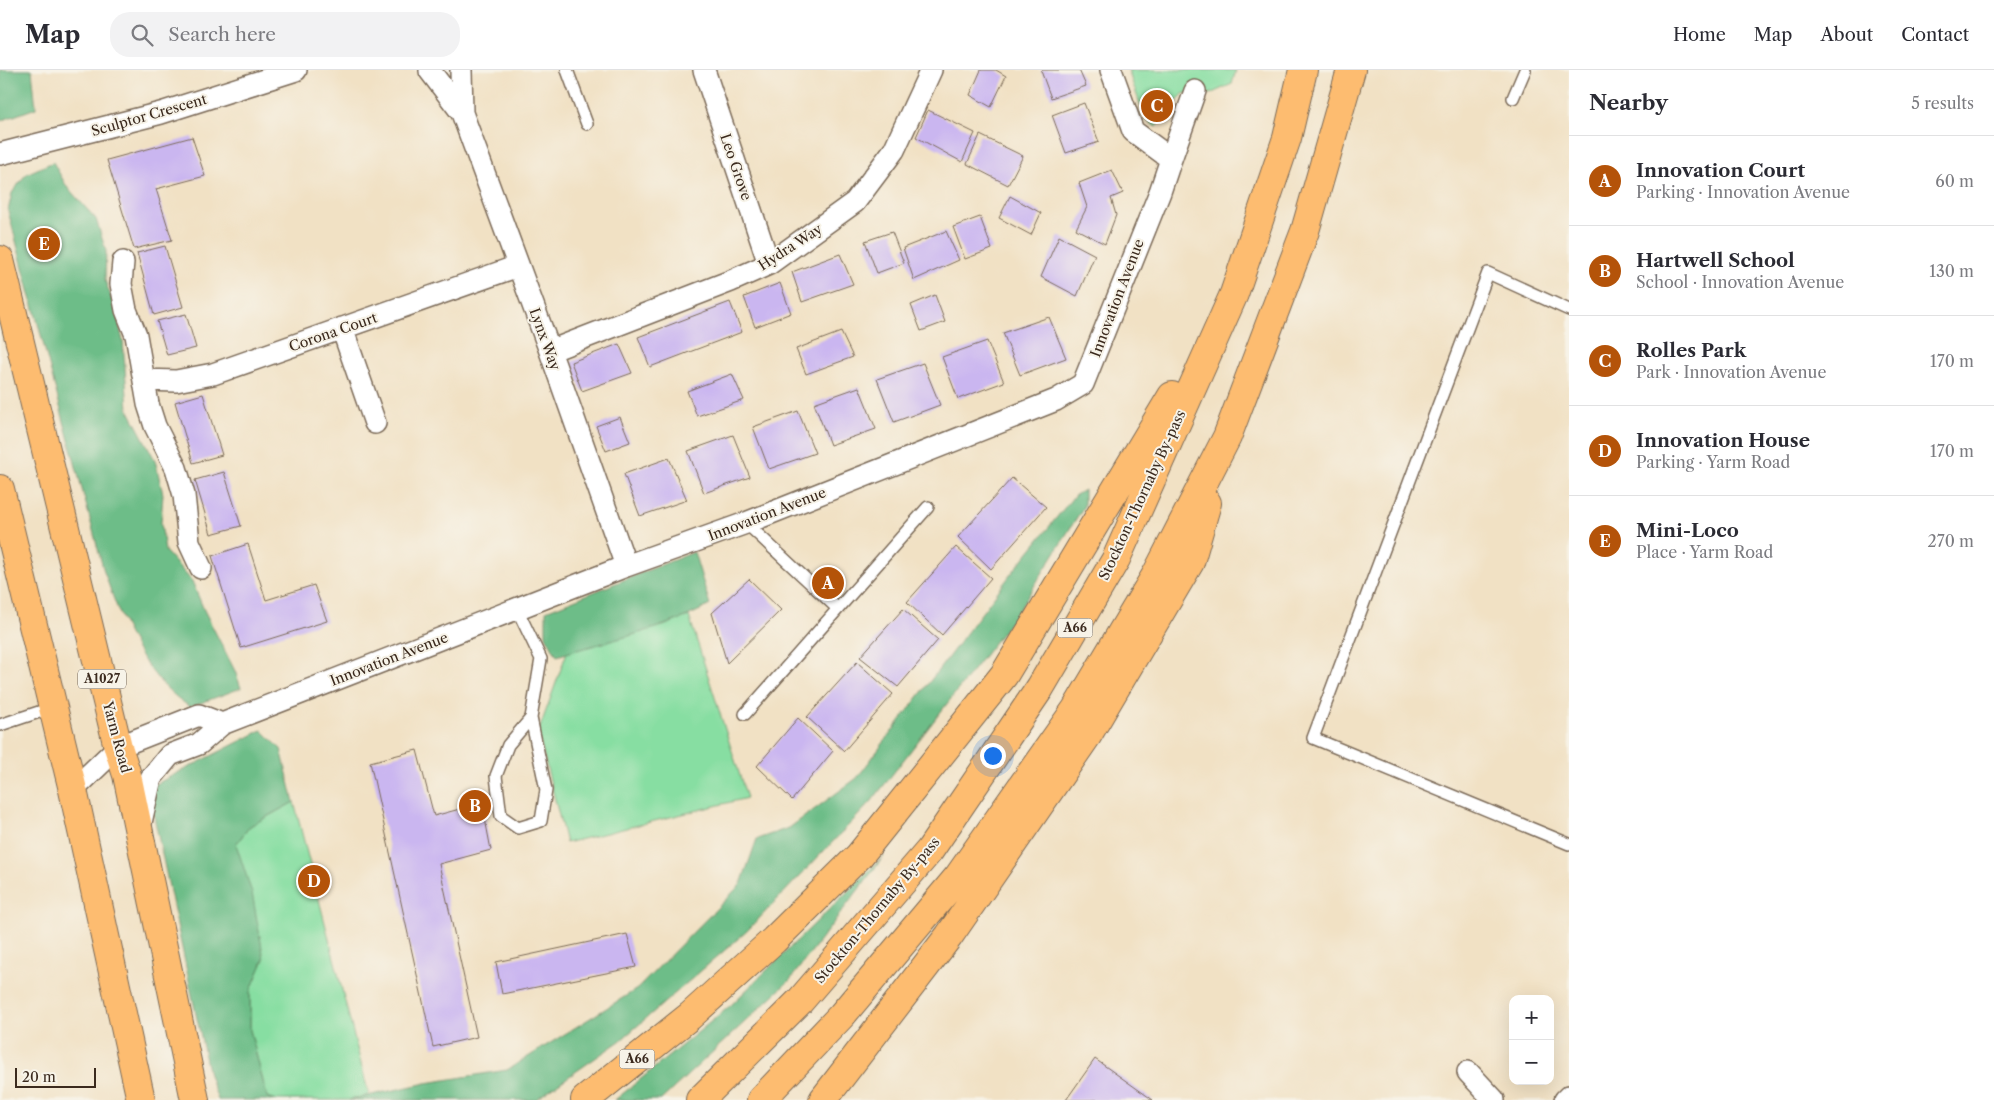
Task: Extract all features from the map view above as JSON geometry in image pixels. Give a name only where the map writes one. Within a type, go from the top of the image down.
[{"type":"main road","name":"Stockton-Thornaby By-pass","points":[[700,1100],[800,1001],[930,850],[1040,688],[1116,559],[1234,294],[1287,138],[1303,70]]},
{"type":"main road","points":[[823,1100],[949,936],[1087,736],[1190,562],[1227,437],[1305,231],[1351,70]]},
{"type":"main road","name":"Yarm Road","points":[[0,260],[126,775],[195,1100]]},
{"type":"main road","name":"A66","points":[[585,1100],[697,1010],[774,940],[859,856],[1004,675],[1234,294]]},
{"type":"main road","points":[[761,1100],[842,1015],[958,877],[1076,709],[1156,575],[1227,437]]},
{"type":"main road","points":[[0,489],[51,708],[73,790],[141,1100]]},
{"type":"street","name":"Sculptor Crescent","points":[[0,154],[161,113],[296,70]]},
{"type":"street","name":"Lynx Way","points":[[427,70],[462,112]]},
{"type":"street","name":"Lynx Way","points":[[461,70],[462,112],[550,351],[626,566]]},
{"type":"street","name":"Leo Grove","points":[[704,70],[769,264]]},
{"type":"street","name":"Hydra Way","points":[[550,351],[769,264],[855,202],[894,150],[932,70]]},
{"type":"street","points":[[1111,70],[1133,131],[1171,159]]},
{"type":"street","name":"Innovation Avenue","points":[[138,834],[151,778],[170,755],[199,744],[222,724],[626,566],[746,524],[1056,400],[1083,384],[1160,192],[1195,91]]},
{"type":"street","points":[[123,262],[122,284],[126,310],[136,336],[148,404],[155,426],[176,468],[184,495],[189,542],[201,568]]},
{"type":"street","name":"Corona Court","points":[[144,380],[176,381],[212,374],[518,266]]},
{"type":"street","points":[[342,328],[375,423]]},
{"type":"street","points":[[73,790],[118,747],[199,715],[222,724]]},
{"type":"street","points":[[1468,1072],[1494,1100]]},
{"type":"street","points":[[1565,1100],[1569,1096]]},
{"type":"lane","points":[[566,70],[587,124]]},
{"type":"lane","points":[[1513,98],[1525,70]]},
{"type":"lane","points":[[1569,310],[1488,273],[1313,738],[1569,843]]},
{"type":"lane","points":[[745,714],[928,507]]},
{"type":"lane","points":[[746,524],[838,609]]},
{"type":"lane","points":[[517,609],[541,659],[531,718],[546,790],[541,822],[518,828],[501,816],[496,776],[508,745],[531,718]]},
{"type":"lane","points":[[0,725],[51,708]]},
{"type":"green space","points":[[0,70],[32,70],[36,108],[0,121]]},
{"type":"green space","points":[[1128,70],[1236,70],[1232,84],[1210,94],[1195,91],[1183,94],[1156,127],[1145,118]]},
{"type":"green space","points":[[53,162],[67,187],[96,219],[106,251],[105,280],[115,308],[123,341],[128,409],[155,460],[163,494],[161,523],[165,551],[192,581],[204,610],[235,671],[241,688],[190,707],[159,680],[146,663],[125,627],[110,588],[103,568],[8,211],[12,193],[26,174]]},
{"type":"green space","points":[[1084,490],[1084,506],[1018,612],[871,802],[747,931],[620,1041],[535,1100],[349,1100],[426,1083],[507,1070],[637,989],[741,884],[757,839],[789,828],[857,778],[1011,574],[1074,496]]},
{"type":"green space","points":[[694,552],[710,605],[673,622],[557,656],[546,636],[546,611]]},
{"type":"green space","points":[[689,616],[747,798],[566,843],[538,733],[567,652],[663,626]]},
{"type":"green space","points":[[262,730],[281,749],[294,802],[250,826],[236,844],[252,893],[264,959],[250,992],[250,1030],[267,1097],[277,1100],[218,1100],[209,1075],[148,788]]},
{"type":"green space","points":[[294,802],[369,1095],[349,1100],[277,1100],[267,1097],[250,1030],[250,992],[264,959],[236,844],[250,826]]},
{"type":"green space","points":[[884,856],[790,980],[661,1100],[615,1100],[730,1006]]},
{"type":"building","points":[[981,70],[996,70],[1006,76],[991,107],[970,95]]},
{"type":"building","points":[[1079,70],[1086,86],[1051,98],[1041,71]]},
{"type":"building","points":[[1084,103],[1099,142],[1066,153],[1052,115]]},
{"type":"building","points":[[928,110],[975,133],[962,162],[916,137]]},
{"type":"building","points":[[980,135],[1023,156],[1008,185],[967,164]]},
{"type":"building","points":[[192,137],[205,176],[156,189],[172,240],[134,249],[107,160]]},
{"type":"building","points":[[1112,170],[1123,193],[1111,198],[1116,215],[1105,244],[1076,229],[1087,207],[1079,183]]},
{"type":"building","points":[[1010,196],[1041,213],[1031,235],[999,218]]},
{"type":"building","points":[[980,217],[992,249],[965,259],[953,227]]},
{"type":"building","points":[[946,231],[959,260],[914,280],[903,248]]},
{"type":"building","points":[[892,232],[904,263],[877,273],[865,241]]},
{"type":"building","points":[[1059,236],[1095,255],[1077,296],[1041,277]]},
{"type":"building","points":[[165,246],[183,307],[154,315],[137,253]]},
{"type":"building","points":[[840,254],[853,284],[802,302],[792,272]]},
{"type":"building","points":[[780,283],[791,313],[755,327],[744,297]]},
{"type":"building","points":[[935,295],[945,322],[921,331],[911,305]]},
{"type":"building","points":[[730,302],[742,332],[650,367],[638,337]]},
{"type":"building","points":[[186,314],[196,348],[167,355],[157,321]]},
{"type":"building","points":[[1049,317],[1066,358],[1020,375],[1003,333]]},
{"type":"building","points":[[841,332],[853,357],[806,374],[796,349]]},
{"type":"building","points":[[987,341],[1004,382],[958,399],[942,357]]},
{"type":"building","points":[[619,344],[632,373],[582,391],[571,362]]},
{"type":"building","points":[[923,363],[940,405],[894,422],[877,379]]},
{"type":"building","points":[[732,374],[744,400],[697,416],[687,391]]},
{"type":"building","points":[[859,387],[876,429],[830,445],[814,403]]},
{"type":"building","points":[[203,394],[222,455],[193,463],[175,402]]},
{"type":"building","points":[[798,411],[815,453],[769,469],[753,427]]},
{"type":"building","points":[[620,417],[630,442],[606,451],[596,426]]},
{"type":"building","points":[[733,435],[750,477],[704,493],[688,451]]},
{"type":"building","points":[[669,458],[687,500],[640,516],[624,474]]},
{"type":"building","points":[[224,472],[241,526],[211,534],[195,480]]},
{"type":"building","points":[[1012,478],[1046,507],[991,569],[958,537]]},
{"type":"building","points":[[248,544],[266,600],[314,585],[327,621],[241,648],[212,556]]},
{"type":"building","points":[[956,547],[991,578],[942,635],[907,602]]},
{"type":"building","points":[[749,579],[781,610],[727,663],[712,613]]},
{"type":"building","points":[[903,609],[938,640],[898,687],[860,657]]},
{"type":"building","points":[[857,662],[893,694],[844,751],[807,717]]},
{"type":"building","points":[[798,718],[833,751],[792,800],[757,766]]},
{"type":"building","points":[[417,750],[434,816],[482,803],[491,850],[439,864],[477,1037],[433,1047],[370,762]]},
{"type":"building","points":[[627,934],[636,967],[502,994],[496,962]]},
{"type":"building","points":[[1095,1059],[1153,1100],[1066,1100]]},
{"type":"place","name":"Rolles Park","points":[[1157,106]]},
{"type":"place","name":"Mini-Loco","points":[[44,244]]},
{"type":"place","name":"Innovation Court","points":[[828,583]]},
{"type":"place","name":"Hartwell School","points":[[475,806]]},
{"type":"place","name":"Innovation House","points":[[314,881]]}]
